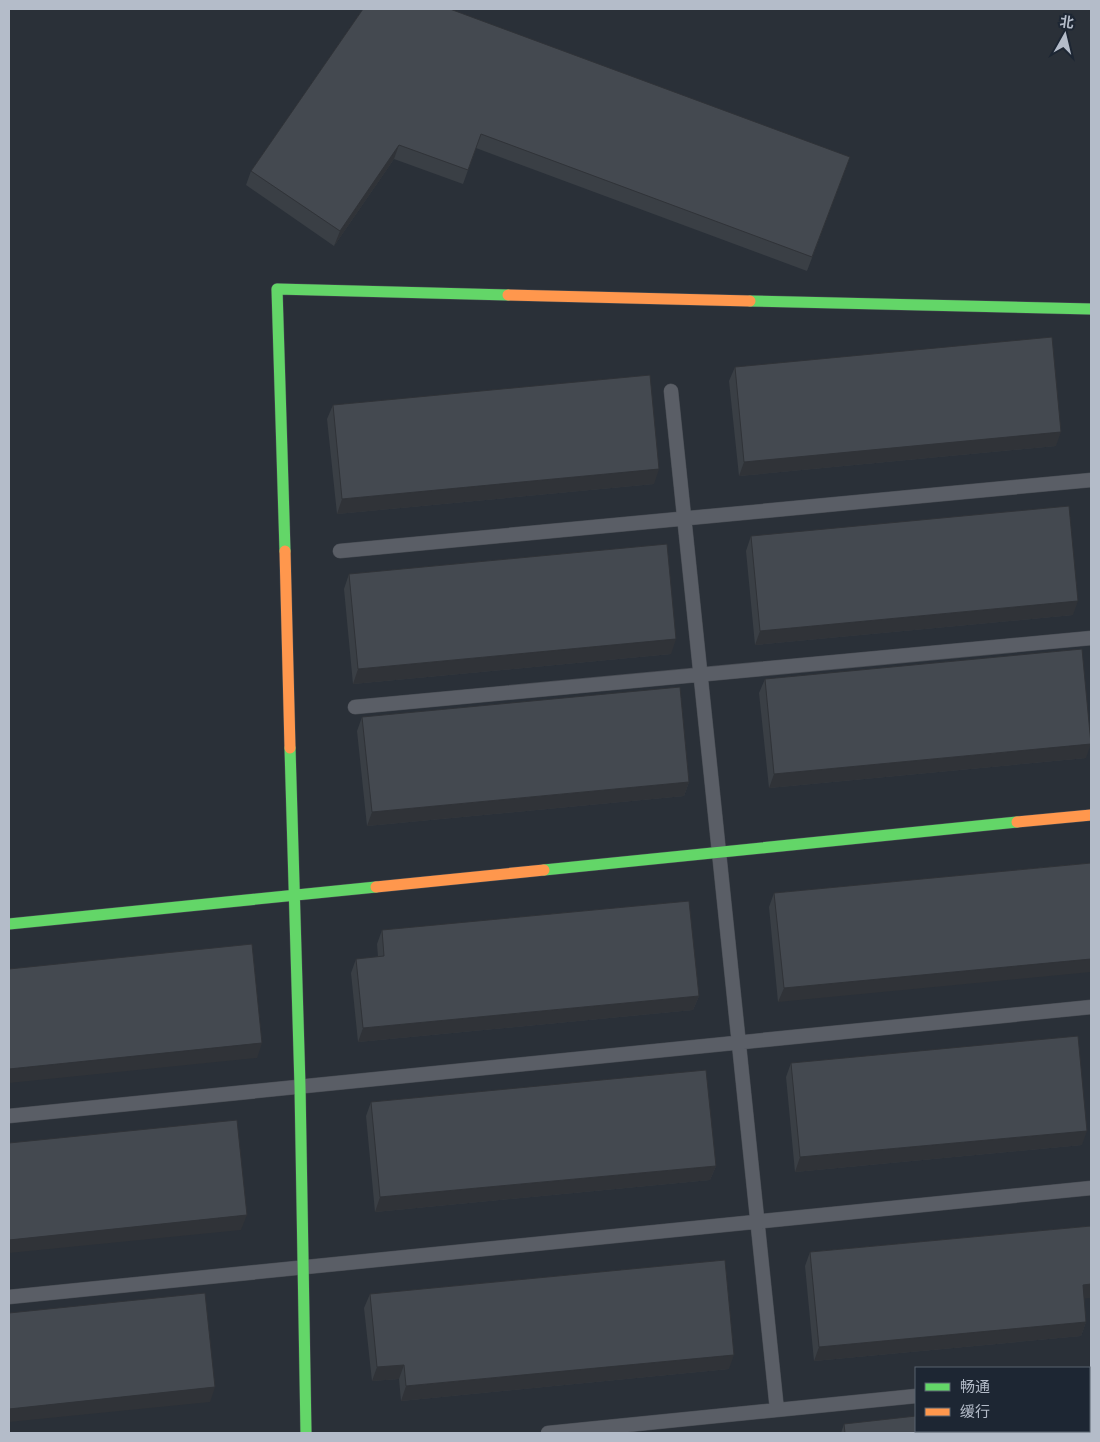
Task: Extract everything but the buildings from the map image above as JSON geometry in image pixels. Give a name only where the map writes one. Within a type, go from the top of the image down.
[{"type":"street","points":[[306,1433],[300,1086],[277,288],[1091,309]]},
{"type":"street","points":[[9,924],[1091,815]]},
{"type":"lane","points":[[672,391],[777,1410]]},
{"type":"lane","points":[[340,551],[1091,480]]},
{"type":"lane","points":[[355,708],[1091,638]]},
{"type":"lane","points":[[9,1116],[1091,1006]]},
{"type":"lane","points":[[9,1297],[1091,1188]]},
{"type":"lane","points":[[548,1433],[915,1396]]},
{"type":"traffic: fast","points":[[285,551],[277,289],[508,295]]},
{"type":"traffic: fast","points":[[750,301],[1091,309]]},
{"type":"traffic: fast","points":[[290,748],[300,1086],[306,1433]]},
{"type":"traffic: fast","points":[[544,870],[1017,822]]},
{"type":"traffic: fast","points":[[9,924],[376,887]]},
{"type":"traffic: slow","points":[[508,295],[750,301]]},
{"type":"traffic: slow","points":[[285,551],[290,748]]},
{"type":"traffic: slow","points":[[1017,822],[1091,815]]},
{"type":"traffic: slow","points":[[376,887],[544,870]]}]
